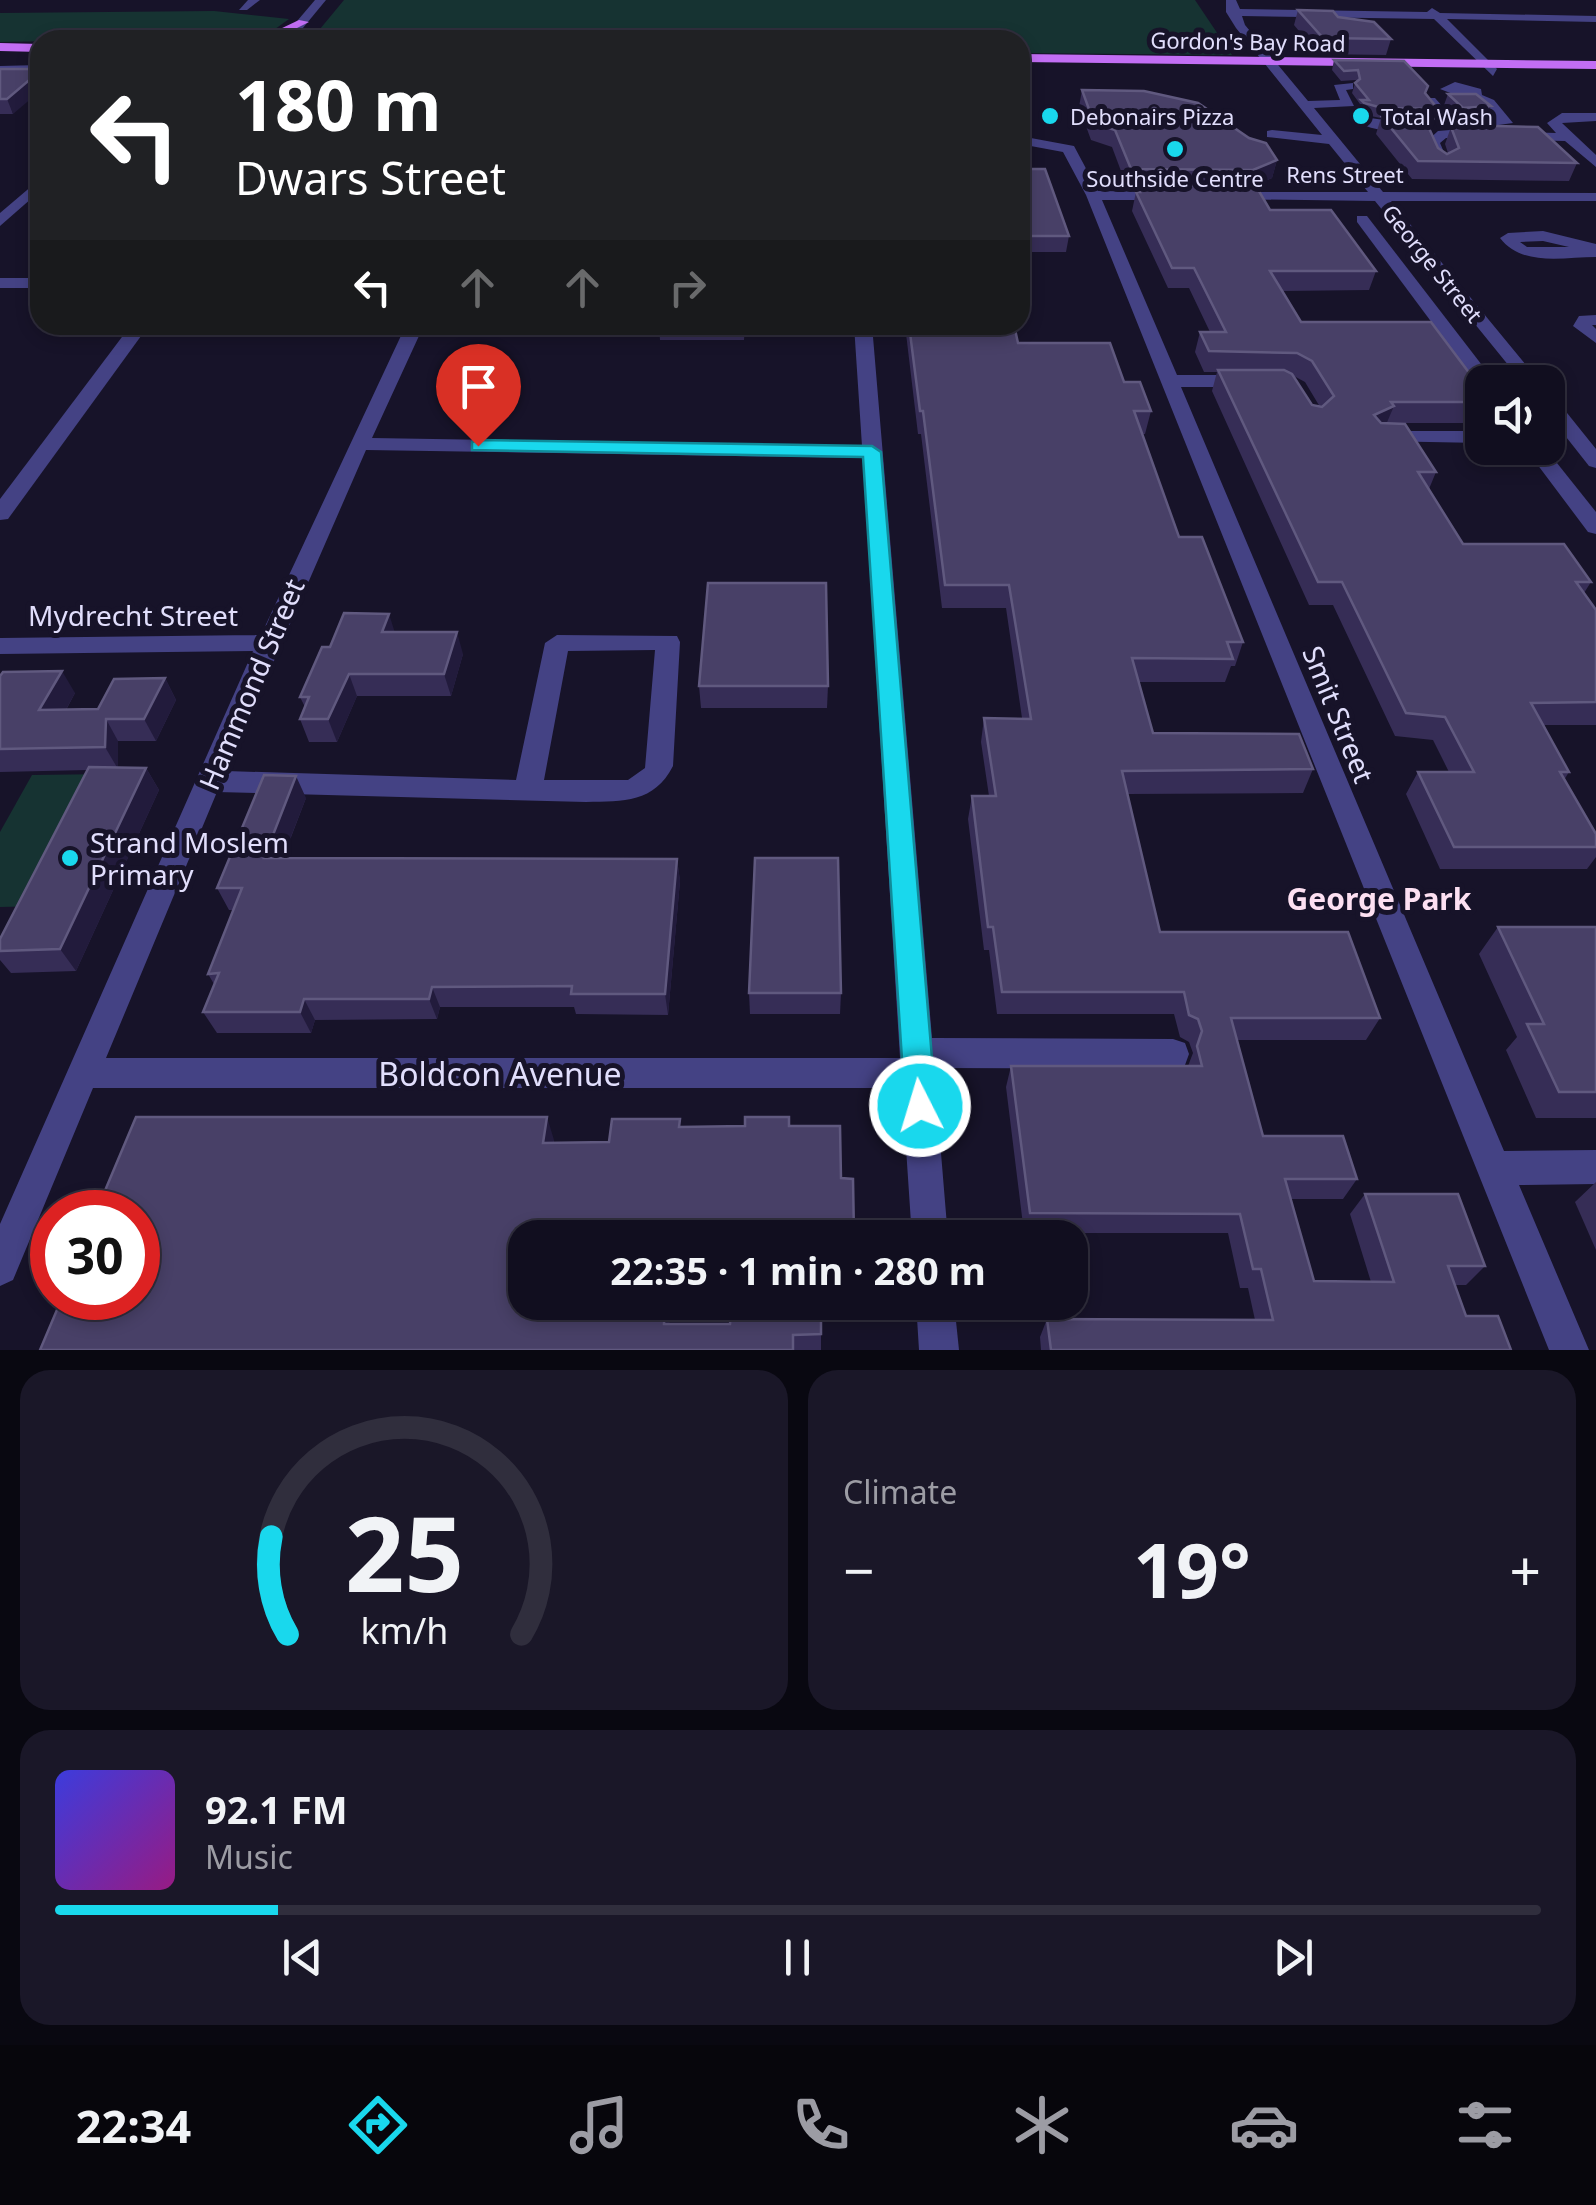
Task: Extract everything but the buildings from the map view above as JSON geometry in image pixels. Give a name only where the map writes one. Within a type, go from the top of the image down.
[{"type":"main road","points":[[285,30],[303,22]]},
{"type":"main road","points":[[2,55],[30,50]]},
{"type":"main road","points":[[2,55],[30,56]]},
{"type":"main road","name":"Gordon's Bay Road","points":[[1030,65],[1596,72]]},
{"type":"main road","name":"Gordon's Bay Road","points":[[1272,65],[1464,71],[1596,65]]},
{"type":"street","points":[[243,8],[255,0]]},
{"type":"street","points":[[296,30],[321,0]]},
{"type":"street","points":[[310,30],[334,0]]},
{"type":"street","points":[[1422,0],[1489,68]]},
{"type":"street","points":[[1232,6],[1596,20]]},
{"type":"street","name":"George Street","points":[[1232,6],[1240,26],[1517,365]]},
{"type":"street","points":[[1304,23],[1339,27]]},
{"type":"street","points":[[1240,26],[1274,27]]},
{"type":"street","points":[[2,55],[30,65]]},
{"type":"street","points":[[1348,86],[1338,88],[1355,112],[1375,126],[1506,124],[1489,103],[1470,91],[1470,77],[1464,71]]},
{"type":"street","points":[[1430,102],[1454,127]]},
{"type":"street","points":[[1304,105],[1355,112]]},
{"type":"street","points":[[1596,116],[1558,119],[1554,125],[1596,163]]},
{"type":"street","points":[[1320,125],[1272,134],[1332,140]]},
{"type":"street","points":[[1442,164],[1433,142],[1443,134],[1567,137]]},
{"type":"street","name":"Smit Street","points":[[1030,141],[1070,150],[1093,196],[1569,1350]]},
{"type":"street","points":[[0,222],[30,192]]},
{"type":"street","points":[[1093,196],[1188,196]]},
{"type":"street","name":"Rens Street","points":[[1207,196],[1596,197]]},
{"type":"street","name":"George Street","points":[[1362,219],[1473,365]]},
{"type":"street","points":[[1520,251],[1596,250]]},
{"type":"street","points":[[1409,282],[1449,282]]},
{"type":"street","points":[[0,284],[30,283]]},
{"type":"street","points":[[1596,320],[1586,320],[1582,326],[1596,338]]},
{"type":"street","points":[[0,514],[133,335]]},
{"type":"street","name":"Hammond Street","points":[[0,1268],[211,781],[266,644],[410,335]]},
{"type":"street","points":[[864,335],[929,1220]]},
{"type":"street","points":[[1170,382],[1276,380]]},
{"type":"street","points":[[1565,423],[1596,462]]},
{"type":"street","points":[[1380,437],[1465,437]]},
{"type":"street","points":[[358,444],[872,452]]},
{"type":"street","points":[[1548,465],[1596,527]]},
{"type":"street","points":[[211,781],[620,793],[634,790],[655,775],[660,766],[668,642],[557,643],[528,790]]},
{"type":"street","name":"Mydrecht Street","points":[[0,646],[266,644]]},
{"type":"street","name":"Boldcon Avenue","points":[[83,1073],[917,1063],[1174,1054]]},
{"type":"street","points":[[1494,1168],[1596,1167]]},
{"type":"street","points":[[936,1320],[938,1350]]},
{"type":"green space","points":[[344,0],[1195,0],[1232,55],[1030,53],[1030,30],[319,30]]},
{"type":"green space","points":[[214,11],[289,19],[274,30],[30,30],[30,42],[0,42],[0,13]]},
{"type":"green space","points":[[111,774],[45,906],[0,907],[0,832],[32,775]]},
{"type":"place","name":"Debonairs Pizza","points":[[1050,116]]},
{"type":"place","name":"Total Wash","points":[[1361,116]]},
{"type":"place","name":"Southside Centre","points":[[1175,149]]},
{"type":"place","name":"Strand Moslem Primary","points":[[70,858]]},
{"type":"district","name":"George Park","points":[[1379,898]]},
{"type":"route","points":[[478,446],[872,452],[920,1106]]}]
